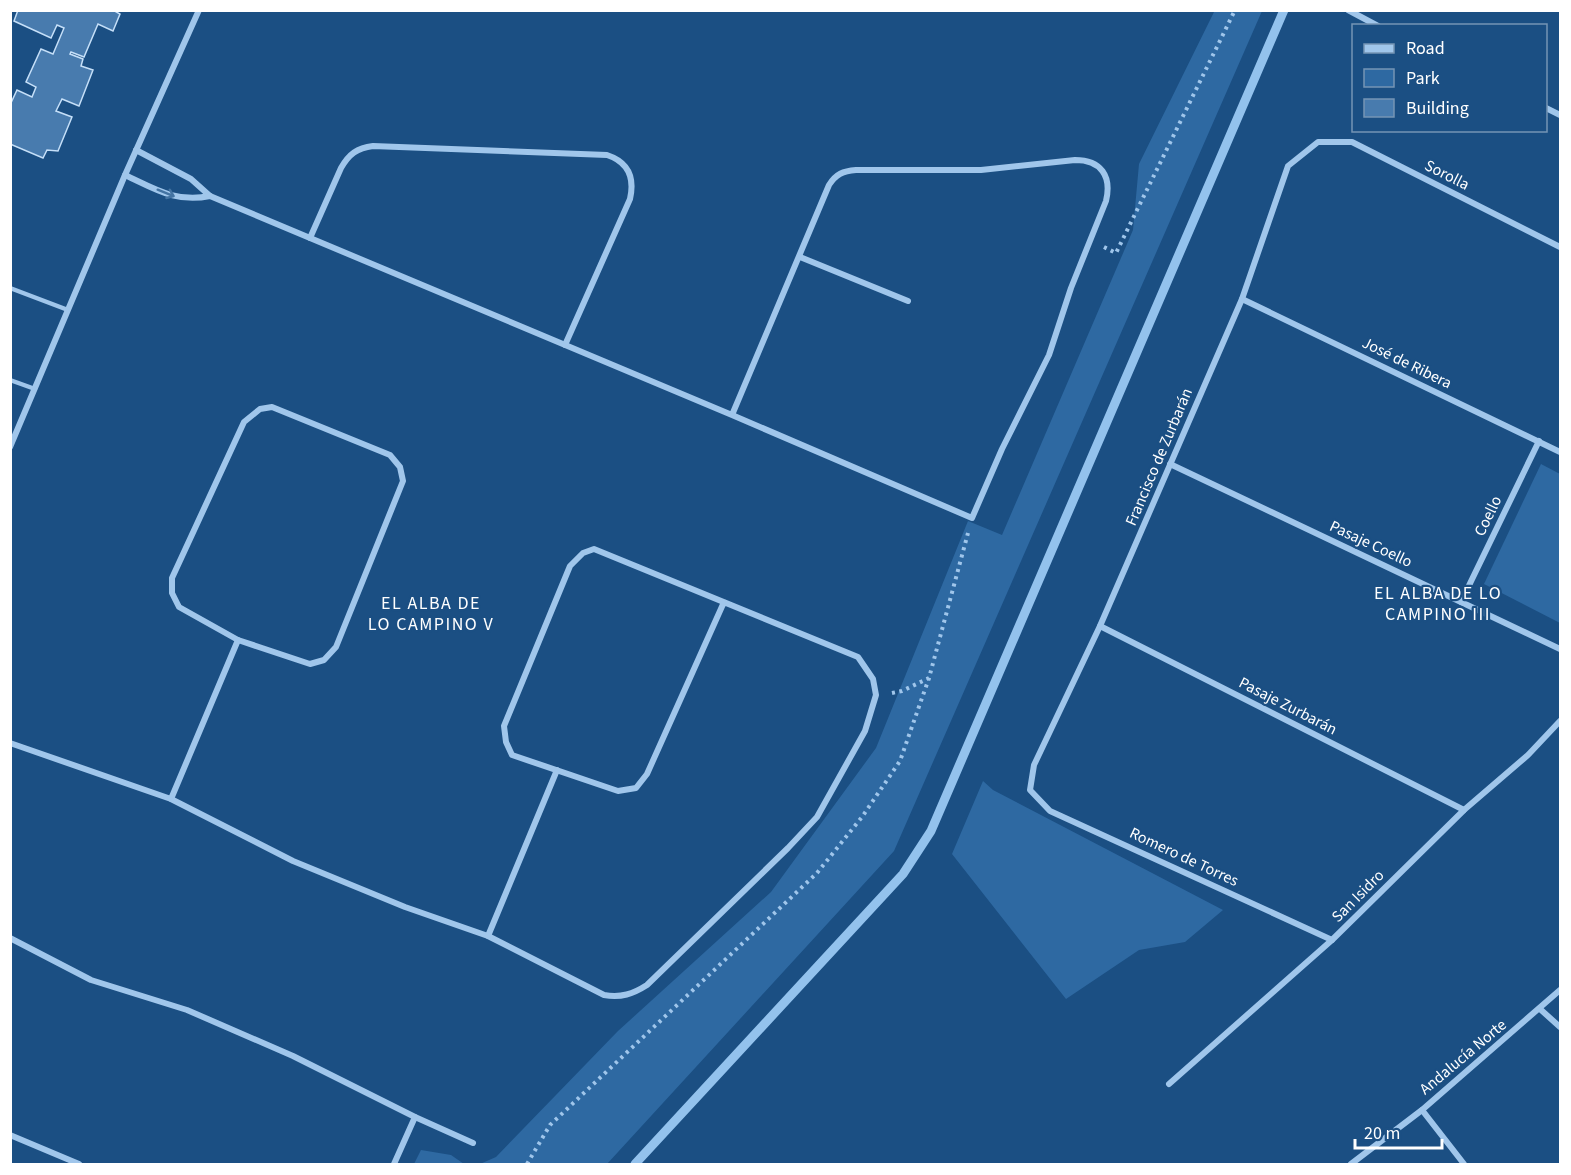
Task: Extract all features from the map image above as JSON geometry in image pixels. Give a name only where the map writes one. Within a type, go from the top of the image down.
[{"type":"street","points":[[10,447],[125,175],[199,10]]},
{"type":"street","points":[[1348,10],[1374,24]]},
{"type":"street","name":"Sorolla","points":[[1318,142],[1352,142],[1560,247]]},
{"type":"street","name":"Francisco de Zurbarán","points":[[1030,790],[1034,765],[1100,626],[1242,299],[1288,166],[1318,142]]},
{"type":"street","points":[[310,238],[340,168],[354,151],[363,147],[607,155],[615,158],[629,170],[632,189],[565,345]]},
{"type":"street","points":[[136,150],[191,179],[210,196],[972,518],[1002,449],[1049,355],[1071,288],[1108,190],[1108,180],[1103,171],[1086,160],[981,170],[856,170],[836,175],[829,185],[732,415]]},
{"type":"street","points":[[125,175],[178,198],[198,199],[210,196]]},
{"type":"street","points":[[800,257],[908,301]]},
{"type":"street","name":"José de Ribera","points":[[1242,299],[1560,452]]},
{"type":"street","points":[[272,407],[390,454],[400,467],[403,481],[336,647],[324,660],[310,664],[238,640],[179,607],[172,593],[172,578],[244,422],[260,409],[272,407]]},
{"type":"street","name":"Coello","points":[[1461,602],[1539,441]]},
{"type":"street","name":"Pasaje Coello","points":[[1170,464],[1560,649]]},
{"type":"street","points":[[10,743],[171,799],[313,870],[405,907],[488,936],[604,995],[623,996],[647,985],[764,872],[817,817],[865,731],[876,695],[873,679],[858,657],[724,602],[594,549],[583,553],[570,566],[504,726],[506,742],[512,755],[618,791],[636,788],[647,774],[724,602]]},
{"type":"street","name":"Pasaje Zurbarán","points":[[1100,626],[1464,810]]},
{"type":"street","points":[[171,799],[238,640]]},
{"type":"street","name":"San Isidro","points":[[1169,1084],[1332,940],[1464,810],[1528,754],[1560,721]]},
{"type":"street","points":[[488,936],[557,770]]},
{"type":"street","name":"Romero de Torres","points":[[1030,790],[1050,811],[1332,940]]},
{"type":"street","points":[[10,938],[91,980],[187,1011],[293,1056],[415,1117],[473,1143]]},
{"type":"street","name":"Andalucía Norte","points":[[1352,1164],[1422,1110],[1560,990]]},
{"type":"street","points":[[1540,1009],[1560,1027]]},
{"type":"street","points":[[1422,1110],[1464,1164]]},
{"type":"street","points":[[394,1164],[415,1117]]},
{"type":"street","points":[[10,1135],[79,1164]]},
{"type":"lane","points":[[10,288],[68,310]]},
{"type":"lane","points":[[10,380],[35,390]]},
{"type":"path","points":[[1090,241],[1116,253],[1235,10]]},
{"type":"path","points":[[527,1164],[550,1125],[823,865],[862,817],[900,761],[929,678],[972,518]]},
{"type":"path","points":[[876,695],[902,692],[929,678]]},
{"type":"green space","points":[[1215,10],[1262,11],[894,851],[607,1164],[480,1164],[496,1157],[618,1031],[771,892],[876,748],[968,521],[1002,535],[1133,230],[1139,164]]},
{"type":"green space","points":[[1541,464],[1560,474],[1560,623],[1484,584]]},
{"type":"green space","points":[[983,781],[993,790],[1223,910],[1185,942],[1139,950],[1066,999],[952,854]]},
{"type":"green space","points":[[421,1150],[451,1155],[464,1164],[414,1164]]},
{"type":"building","points":[[18,10],[113,10],[120,14],[113,31],[98,24],[84,57],[71,52],[70,54],[83,59],[81,66],[93,70],[79,106],[62,99],[56,111],[72,117],[58,151],[47,150],[43,158],[10,144],[10,105],[17,90],[32,97],[36,87],[26,82],[41,49],[53,54],[64,28],[57,25],[51,38],[14,21]]},
{"type":"waterway","points":[[635,1164],[903,874],[931,831],[1284,10]]},
{"type":"district","name":"EL ALBA DE LO CAMPINO III","points":[[1438,603]]},
{"type":"district","name":"EL ALBA DE LO CAMPINO V","points":[[431,613]]}]
